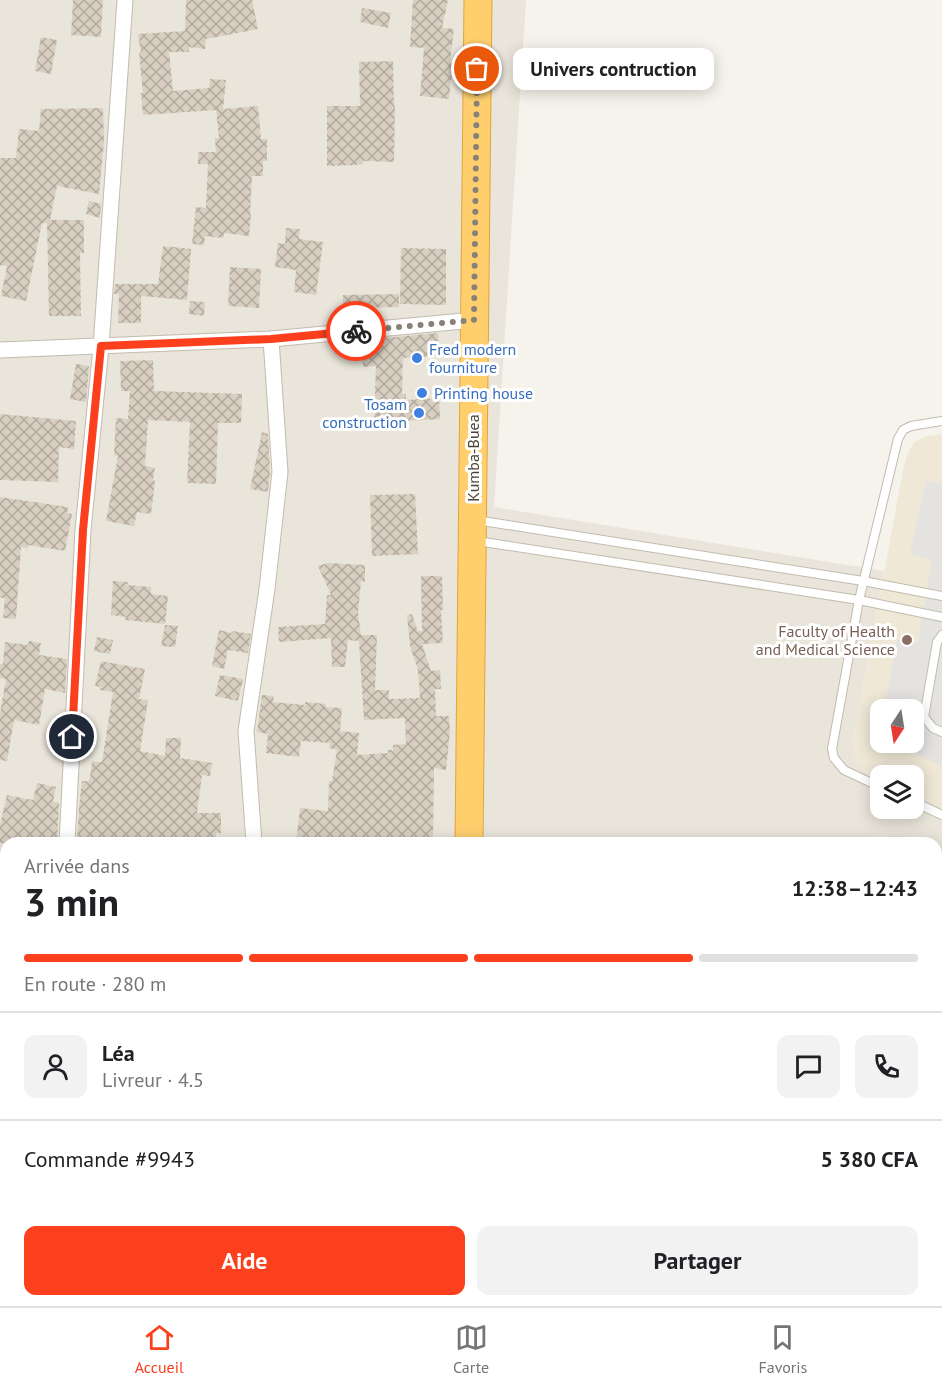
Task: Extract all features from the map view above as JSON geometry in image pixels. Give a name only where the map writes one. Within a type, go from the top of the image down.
[{"type":"highway","name":"Kumba-Buea","points":[[469,837],[478,0]]},
{"type":"street","points":[[67,837],[83,530],[101,346],[125,0]]},
{"type":"street","points":[[0,350],[271,339],[474,320]]},
{"type":"street","points":[[254,837],[246,731],[267,589],[280,472],[271,339]]},
{"type":"lane","points":[[870,782],[844,770],[834,758],[832,749],[859,600],[898,439],[903,430],[911,426],[942,421]]},
{"type":"lane","points":[[473,530],[863,582],[942,596]]},
{"type":"lane","points":[[473,530],[942,617]]},
{"type":"lane","points":[[942,635],[937,642],[924,717],[933,728],[942,732]]},
{"type":"lane","points":[[924,807],[942,815]]},
{"type":"shaded area","points":[[0,0],[526,0],[494,507],[884,571],[853,741],[865,772],[870,774],[870,819],[924,819],[924,799],[942,807],[942,837],[0,837]]},
{"type":"shaded area","name":"Faculty of Health and Medical Science","points":[[942,434],[942,807],[924,799],[924,765],[870,765],[870,774],[858,764],[853,753],[853,741],[904,465],[914,442],[927,436]]},
{"type":"shaded area","points":[[926,481],[942,484],[942,766],[914,753],[924,753],[924,699],[886,699],[897,640],[918,643],[932,560],[910,554]]},
{"type":"building","points":[[73,0],[103,0],[101,37],[71,35]]},
{"type":"building","points":[[186,0],[252,0],[258,29],[206,39],[205,49],[189,47],[189,52],[169,52],[173,91],[209,88],[210,79],[226,80],[223,109],[258,106],[261,139],[267,139],[267,161],[263,161],[263,176],[252,176],[249,236],[224,233],[223,238],[205,236],[204,245],[192,244],[196,207],[206,208],[208,164],[198,164],[198,152],[216,152],[215,138],[219,138],[216,110],[143,115],[141,93],[143,93],[139,53],[141,52],[138,34],[185,31]]},
{"type":"building","points":[[413,0],[448,0],[442,28],[454,29],[449,99],[420,96],[424,48],[410,47]]},
{"type":"building","points":[[362,8],[391,13],[388,28],[360,22]]},
{"type":"building","points":[[41,37],[57,40],[51,74],[35,71]]},
{"type":"building","points":[[393,61],[394,162],[363,161],[363,164],[327,166],[327,106],[360,106],[359,62]]},
{"type":"building","points":[[103,108],[104,142],[99,194],[57,186],[50,220],[84,220],[84,253],[80,253],[81,316],[49,316],[47,223],[42,223],[26,301],[1,296],[7,266],[0,265],[0,158],[16,158],[19,129],[39,131],[41,109]]},
{"type":"building","points":[[89,201],[101,204],[100,218],[86,214]]},
{"type":"building","points":[[286,228],[300,229],[299,239],[323,242],[316,295],[294,292],[296,270],[275,267],[278,243],[285,244]]},
{"type":"building","points":[[163,246],[191,249],[187,300],[141,296],[141,323],[118,323],[119,294],[114,294],[115,284],[158,284]]},
{"type":"building","points":[[401,248],[446,249],[446,305],[400,304]]},
{"type":"building","points":[[230,267],[261,269],[259,308],[228,306]]},
{"type":"building","points":[[399,294],[399,307],[343,308],[343,295]]},
{"type":"building","points":[[190,301],[205,302],[204,316],[189,314]]},
{"type":"building","points":[[438,333],[440,356],[403,358],[402,394],[406,394],[406,400],[439,398],[440,419],[374,420],[376,366],[363,367],[362,340]]},
{"type":"building","points":[[153,360],[154,391],[242,394],[241,423],[218,423],[216,484],[187,483],[190,422],[148,420],[145,466],[155,468],[151,514],[137,512],[134,526],[106,521],[118,456],[114,455],[116,418],[128,419],[130,391],[121,391],[120,361]]},
{"type":"building","points":[[76,364],[89,366],[86,402],[70,399]]},
{"type":"building","points":[[0,414],[76,421],[74,449],[59,447],[58,482],[0,480]]},
{"type":"building","points":[[262,432],[268,434],[270,472],[268,492],[250,489]]},
{"type":"building","points":[[415,494],[418,554],[372,556],[370,495]]},
{"type":"building","points":[[0,497],[68,507],[67,513],[72,514],[65,551],[28,545],[28,548],[21,547],[16,619],[3,618],[5,598],[0,598]]},
{"type":"building","points":[[328,563],[365,565],[365,582],[361,581],[358,613],[361,635],[377,635],[375,690],[389,690],[389,699],[420,698],[418,670],[410,646],[407,615],[412,614],[418,632],[422,631],[421,576],[442,576],[443,643],[422,644],[431,671],[440,670],[441,689],[435,689],[436,716],[449,716],[450,731],[446,770],[434,768],[433,837],[297,837],[300,808],[328,811],[329,781],[332,781],[337,750],[329,748],[330,743],[301,741],[299,757],[266,753],[268,734],[257,732],[262,695],[274,696],[273,702],[305,705],[305,702],[342,708],[340,731],[359,733],[357,755],[388,753],[388,750],[393,750],[393,745],[406,744],[405,718],[364,720],[359,641],[348,640],[345,667],[332,667],[331,638],[279,642],[278,627],[325,624],[327,595],[331,595],[318,566]]},
{"type":"building","points":[[113,581],[151,587],[151,594],[168,596],[165,624],[125,620],[126,617],[111,615]]},
{"type":"building","points":[[165,625],[178,626],[175,647],[161,646]]},
{"type":"building","points":[[219,630],[251,634],[248,653],[228,650],[224,669],[212,666]]},
{"type":"building","points":[[97,637],[113,640],[110,654],[94,651]]},
{"type":"building","points":[[29,641],[41,643],[39,655],[67,659],[65,693],[45,689],[39,725],[14,720],[7,761],[0,760],[0,713],[6,679],[0,678],[0,664],[3,664],[5,642],[28,645]]},
{"type":"building","points":[[101,661],[145,669],[139,699],[148,700],[140,751],[165,756],[166,738],[181,738],[180,758],[212,763],[210,776],[202,775],[197,813],[221,813],[221,833],[216,833],[216,837],[77,837],[82,781],[89,781],[92,761],[102,762],[113,692],[100,690],[101,687],[95,686]]},
{"type":"building","points":[[220,675],[243,679],[238,701],[215,696]]},
{"type":"building","points":[[37,783],[56,787],[53,802],[59,803],[57,837],[0,837],[0,825],[7,795],[33,800]]},
{"type":"way so far","points":[[356,331],[474,320],[477,69]]},
{"type":"place","name":"Univers contruction","points":[[477,69]]},
{"type":"place","name":"Fred modern fourniture","points":[[417,358]]},
{"type":"place","name":"Printing house","points":[[422,393]]},
{"type":"place","name":"Tosam construction","points":[[419,413]]},
{"type":"place","name":"Faculty of Health and Medical Science","points":[[907,640]]},
{"type":"route","points":[[72,737],[83,530],[101,346],[271,339],[356,331]]}]
